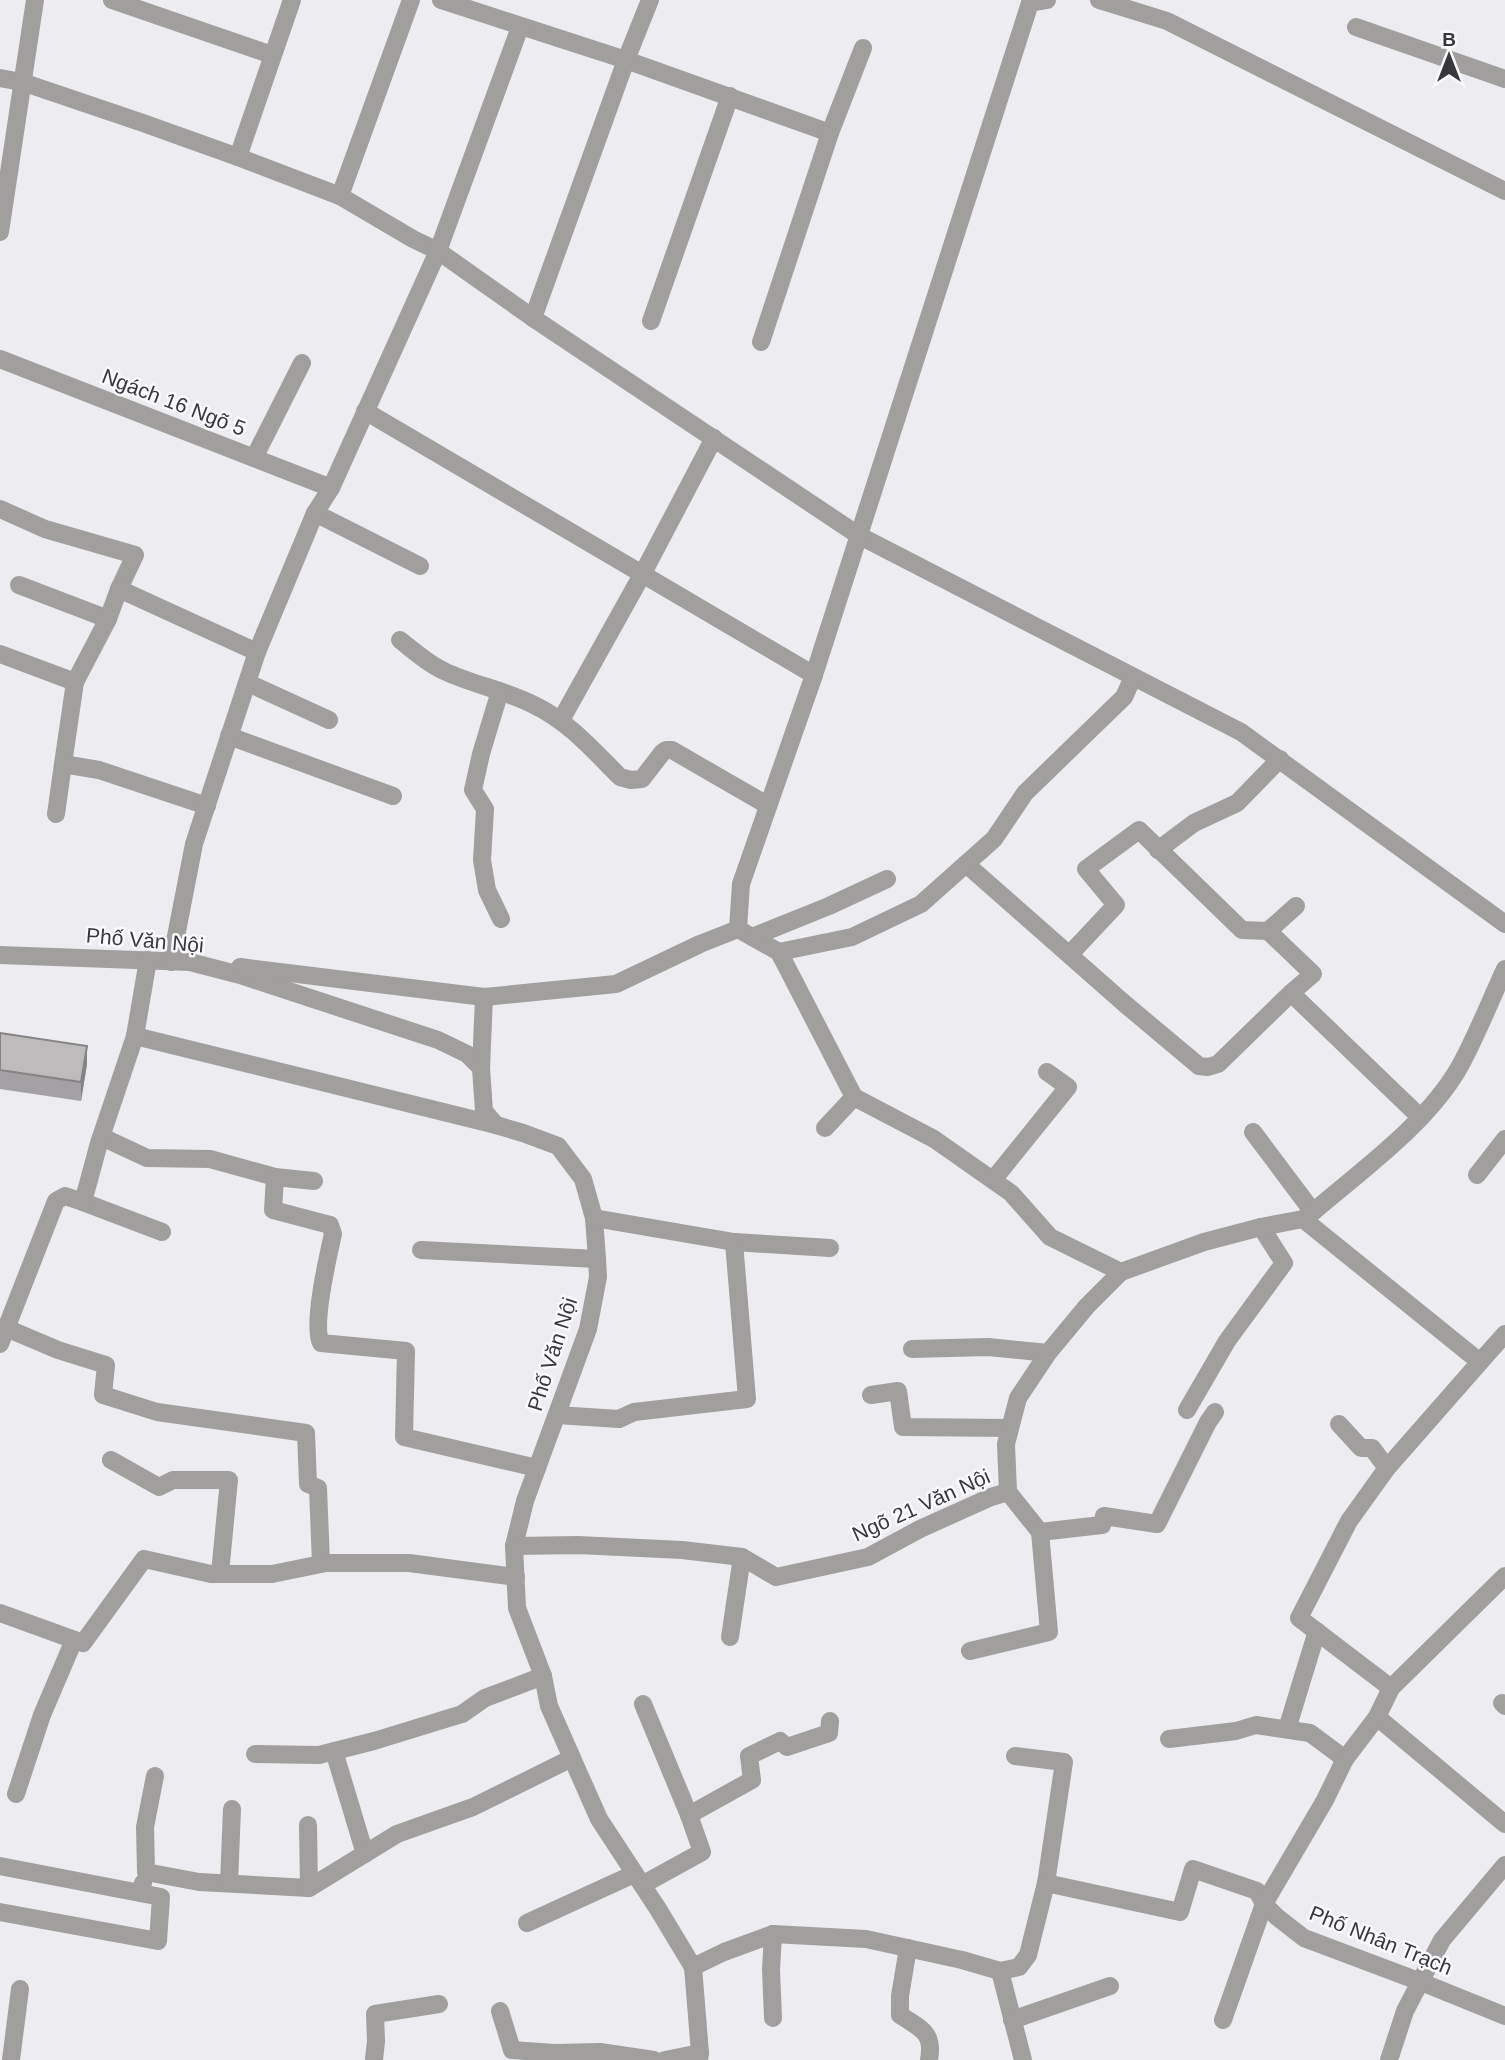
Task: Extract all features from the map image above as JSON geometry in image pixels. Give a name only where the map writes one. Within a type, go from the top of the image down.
[{"type":"street","points":[[0,232],[35,0]]},
{"type":"street","points":[[112,0],[272,55]]},
{"type":"street","points":[[238,157],[292,0]]},
{"type":"street","points":[[340,197],[411,0]]},
{"type":"street","points":[[441,0],[730,96],[831,133]]},
{"type":"street","points":[[533,318],[650,0]]},
{"type":"street","points":[[745,933],[741,884],[814,675],[1030,3],[1047,0]]},
{"type":"street","points":[[1100,0],[1167,21],[1505,191]]},
{"type":"street","points":[[171,961],[194,844],[257,652],[314,513],[331,488],[438,251],[520,27]]},
{"type":"street","points":[[1356,27],[1505,79]]},
{"type":"street","points":[[761,342],[831,133],[863,48]]},
{"type":"street","points":[[0,78],[22,82],[238,157],[340,197],[438,251],[533,318],[858,534],[1241,732],[1505,924]]},
{"type":"street","points":[[651,321],[730,96]]},
{"type":"street","name":"Ngách 16 Ngõ 5","points":[[0,359],[331,488]]},
{"type":"street","points":[[254,458],[302,363]]},
{"type":"street","points":[[365,411],[814,675]]},
{"type":"street","points":[[561,720],[714,438]]},
{"type":"street","points":[[0,509],[45,529],[135,555],[108,620],[75,682],[56,814]]},
{"type":"street","points":[[314,513],[420,566]]},
{"type":"street","points":[[19,585],[108,620]]},
{"type":"street","points":[[119,589],[257,652]]},
{"type":"street","points":[[400,640],[443,671],[537,706],[561,720],[620,777],[642,779],[662,753],[672,750],[767,805]]},
{"type":"street","points":[[0,654],[75,682]]},
{"type":"street","points":[[779,952],[852,937],[921,904],[993,839],[1025,793],[1124,697],[1133,677]]},
{"type":"street","points":[[248,682],[329,720]]},
{"type":"street","points":[[500,691],[481,754],[474,790],[485,809],[482,860],[487,890],[501,919]]},
{"type":"street","points":[[229,736],[393,796]]},
{"type":"street","points":[[1158,850],[1194,822],[1237,803],[1280,759]]},
{"type":"street","points":[[62,764],[99,769],[207,806]]},
{"type":"street","points":[[966,863],[1125,1004],[1199,1066],[1218,1064],[1313,974],[1268,931],[1242,930],[1139,830],[1086,869],[1116,905],[1070,954]]},
{"type":"street","points":[[190,962],[484,998],[616,984],[700,944],[745,933],[829,906],[887,879]]},
{"type":"street","points":[[1268,931],[1296,906]]},
{"type":"street","points":[[745,933],[779,952],[854,1097],[934,1139],[1012,1193],[1050,1237],[1121,1272]]},
{"type":"street","name":"Phố Văn Nội","points":[[0,955],[190,962],[240,975],[438,1040],[467,1054],[481,1068]]},
{"type":"street","points":[[83,1202],[135,1036],[148,960]]},
{"type":"street","points":[[1008,1492],[1006,1444],[1018,1398],[1048,1353],[1087,1306],[1121,1272],[1203,1241],[1308,1216],[1409,1130],[1439,1096],[1460,1067],[1505,969]]},
{"type":"street","points":[[1291,993],[1420,1117]]},
{"type":"street","points":[[484,998],[481,1068],[484,1111],[496,1125]]},
{"type":"street","name":"Phố Văn Nội","points":[[135,1036],[523,1133],[558,1146],[583,1179],[594,1218],[598,1278],[588,1329],[525,1501],[514,1546],[517,1608],[543,1676],[550,1706],[599,1819],[693,1967]]},
{"type":"street","points":[[993,1180],[1068,1087],[1047,1072]]},
{"type":"street","points":[[825,1128],[854,1097]]},
{"type":"street","points":[[1253,1132],[1308,1216],[1479,1362]]},
{"type":"street","points":[[102,1138],[147,1158],[211,1159],[275,1177],[314,1181]]},
{"type":"street","points":[[1477,1175],[1505,1139]]},
{"type":"street","points":[[275,1177],[273,1210],[330,1225],[333,1234],[320,1306],[318,1336],[321,1343],[406,1351],[404,1437],[537,1468]]},
{"type":"street","points":[[162,1232],[65,1196],[56,1200],[3,1336],[106,1365],[103,1395],[157,1412],[306,1433],[308,1484],[318,1488],[321,1563]]},
{"type":"street","points":[[594,1218],[734,1242],[831,1248]]},
{"type":"street","points":[[1186,1410],[1227,1341],[1284,1263],[1261,1227]]},
{"type":"street","points":[[557,1415],[619,1419],[634,1412],[747,1399],[734,1242]]},
{"type":"street","points":[[421,1250],[597,1259]]},
{"type":"street","points":[[1391,1688],[1299,1618],[1349,1521],[1387,1468],[1479,1362],[1499,1353],[1505,1334]]},
{"type":"street","points":[[912,1349],[988,1347],[1048,1353]]},
{"type":"street","points":[[871,1395],[898,1391],[903,1427],[1010,1427]]},
{"type":"street","points":[[970,1651],[1049,1632],[1040,1532],[1102,1525],[1104,1516],[1157,1524],[1215,1412]]},
{"type":"street","points":[[1339,1424],[1361,1448],[1372,1448],[1387,1468]]},
{"type":"street","points":[[111,1460],[159,1487],[173,1480],[229,1480],[220,1573]]},
{"type":"street","name":"Ngõ 21 Văn Nội","points":[[514,1546],[578,1545],[682,1550],[743,1557],[776,1577],[868,1557],[920,1529],[1008,1492],[1040,1532]]},
{"type":"street","points":[[730,1637],[743,1557]]},
{"type":"street","points":[[0,1614],[83,1643],[144,1559],[211,1574],[272,1574],[321,1563],[409,1563],[516,1577]]},
{"type":"street","points":[[1223,2020],[1264,1904],[1325,1800],[1345,1759],[1377,1717],[1391,1688],[1505,1576]]},
{"type":"street","points":[[1287,1729],[1317,1631]]},
{"type":"street","points":[[16,1794],[42,1715],[74,1640]]},
{"type":"street","points":[[255,1754],[319,1755],[334,1751],[462,1714],[485,1698],[543,1676]]},
{"type":"street","points":[[527,1923],[702,1852],[642,1704]]},
{"type":"street","points":[[1377,1717],[1505,1824]]},
{"type":"street","points":[[689,1815],[752,1780],[749,1756],[780,1741],[787,1747],[829,1733],[831,1721]]},
{"type":"street","points":[[1169,1739],[1236,1731],[1256,1725],[1310,1733],[1345,1759]]},
{"type":"street","points":[[334,1751],[365,1854]]},
{"type":"street","points":[[665,2060],[700,2056],[693,1967],[773,1934],[866,1939],[1000,1971],[1019,1967],[1028,1955],[1046,1883],[1064,1762],[1015,1756]]},
{"type":"street","points":[[146,1872],[199,1882],[309,1888],[397,1834],[474,1807],[572,1758]]},
{"type":"street","points":[[140,1894],[146,1872],[145,1827],[155,1776]]},
{"type":"street","points":[[229,1883],[232,1808]]},
{"type":"street","points":[[308,1825],[309,1888]]},
{"type":"street","points":[[1388,2060],[1405,2011],[1442,1940],[1505,1865]]},
{"type":"street","points":[[0,1866],[161,1897],[158,1941],[0,1912]]},
{"type":"street","name":"Phố Nhân Trạch","points":[[1046,1883],[1180,1912],[1193,1869],[1258,1891],[1264,1904],[1304,1938],[1505,2016]]},
{"type":"street","points":[[773,1934],[773,2018]]},
{"type":"street","points":[[908,1948],[900,1996],[900,2015],[925,2031],[932,2045],[929,2060]]},
{"type":"street","points":[[1000,1971],[1023,2060]]},
{"type":"street","points":[[1012,2020],[1110,1986]]},
{"type":"street","points":[[11,2060],[20,1989]]},
{"type":"street","points":[[374,2060],[375,2014],[439,2004]]},
{"type":"street","points":[[500,2011],[511,2055],[600,2052],[654,2060]]},
{"type":"building","points":[[0,1033],[87,1046],[81,1082],[0,1070]]}]
